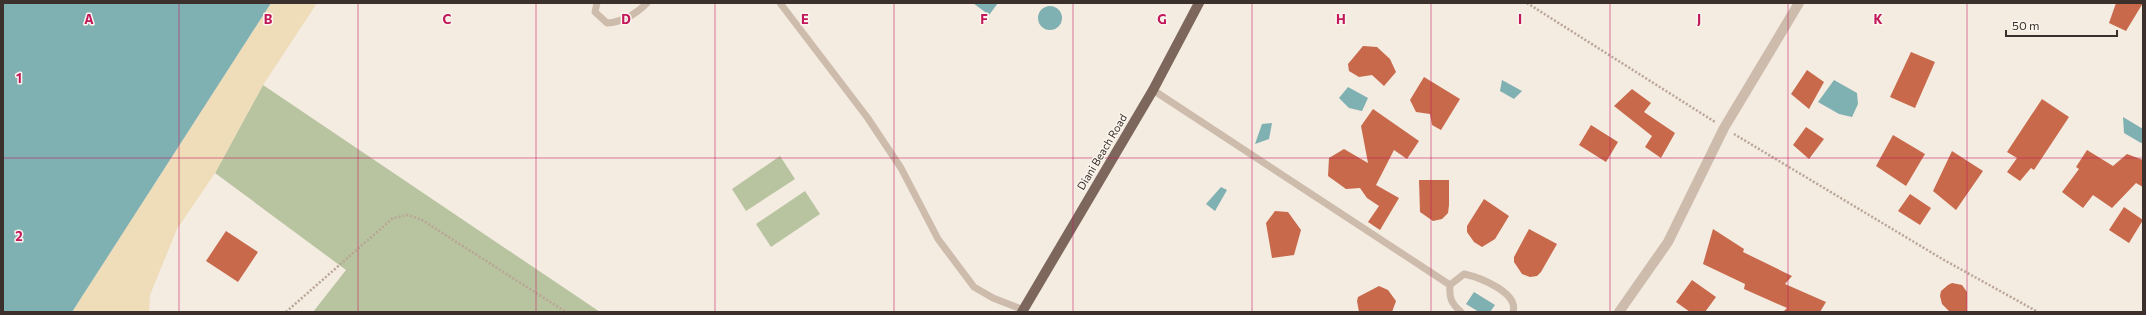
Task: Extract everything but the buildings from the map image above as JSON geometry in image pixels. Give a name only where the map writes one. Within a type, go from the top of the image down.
[{"type":"main road","name":"Diani Beach Road","points":[[1023,311],[1153,90],[1200,3]]},
{"type":"street","points":[[1619,312],[1668,242],[1724,128],[1799,3]]},
{"type":"lane","points":[[597,3],[595,12],[607,23],[627,19],[647,3]]},
{"type":"lane","points":[[780,3],[867,117],[901,168],[938,239],[974,288],[1023,311]]},
{"type":"lane","points":[[1153,90],[1450,285]]},
{"type":"lane","points":[[1461,312],[1454,306],[1449,297],[1450,285],[1464,274],[1494,285],[1508,297],[1513,304],[1513,312]]},
{"type":"path","points":[[1527,3],[1724,128],[1944,260],[2038,312]]},
{"type":"path","points":[[286,312],[393,218],[408,215],[422,220],[566,312]]},
{"type":"green space","points":[[263,85],[600,312],[313,312],[346,270],[215,173]]},
{"type":"green space","points":[[780,156],[795,179],[746,211],[732,189]]},
{"type":"green space","points":[[805,191],[820,214],[771,247],[756,224]]},
{"type":"sand","points":[[271,3],[317,3],[263,85],[215,173],[177,229],[150,295],[149,312],[72,312]]},
{"type":"water","points":[[3,3],[271,3],[72,312],[3,312]]},
{"type":"water","points":[[973,3],[998,3],[989,15]]},
{"type":"water","points":[[1050,6],[1059,9],[1062,18],[1059,27],[1050,30],[1041,27],[1038,18],[1041,9]]},
{"type":"water","points":[[1502,80],[1522,91],[1514,99],[1500,91]]},
{"type":"water","points":[[1834,80],[1857,93],[1858,104],[1852,117],[1839,114],[1818,102]]},
{"type":"water","points":[[1348,87],[1368,98],[1362,111],[1349,108],[1339,98]]},
{"type":"water","points":[[2123,117],[2143,129],[2143,142],[2141,143],[2124,133]]},
{"type":"water","points":[[1272,123],[1269,139],[1255,144],[1262,124]]},
{"type":"water","points":[[1221,187],[1227,190],[1215,211],[1206,204]]},
{"type":"water","points":[[1474,292],[1495,305],[1490,312],[1479,312],[1466,304]]}]
